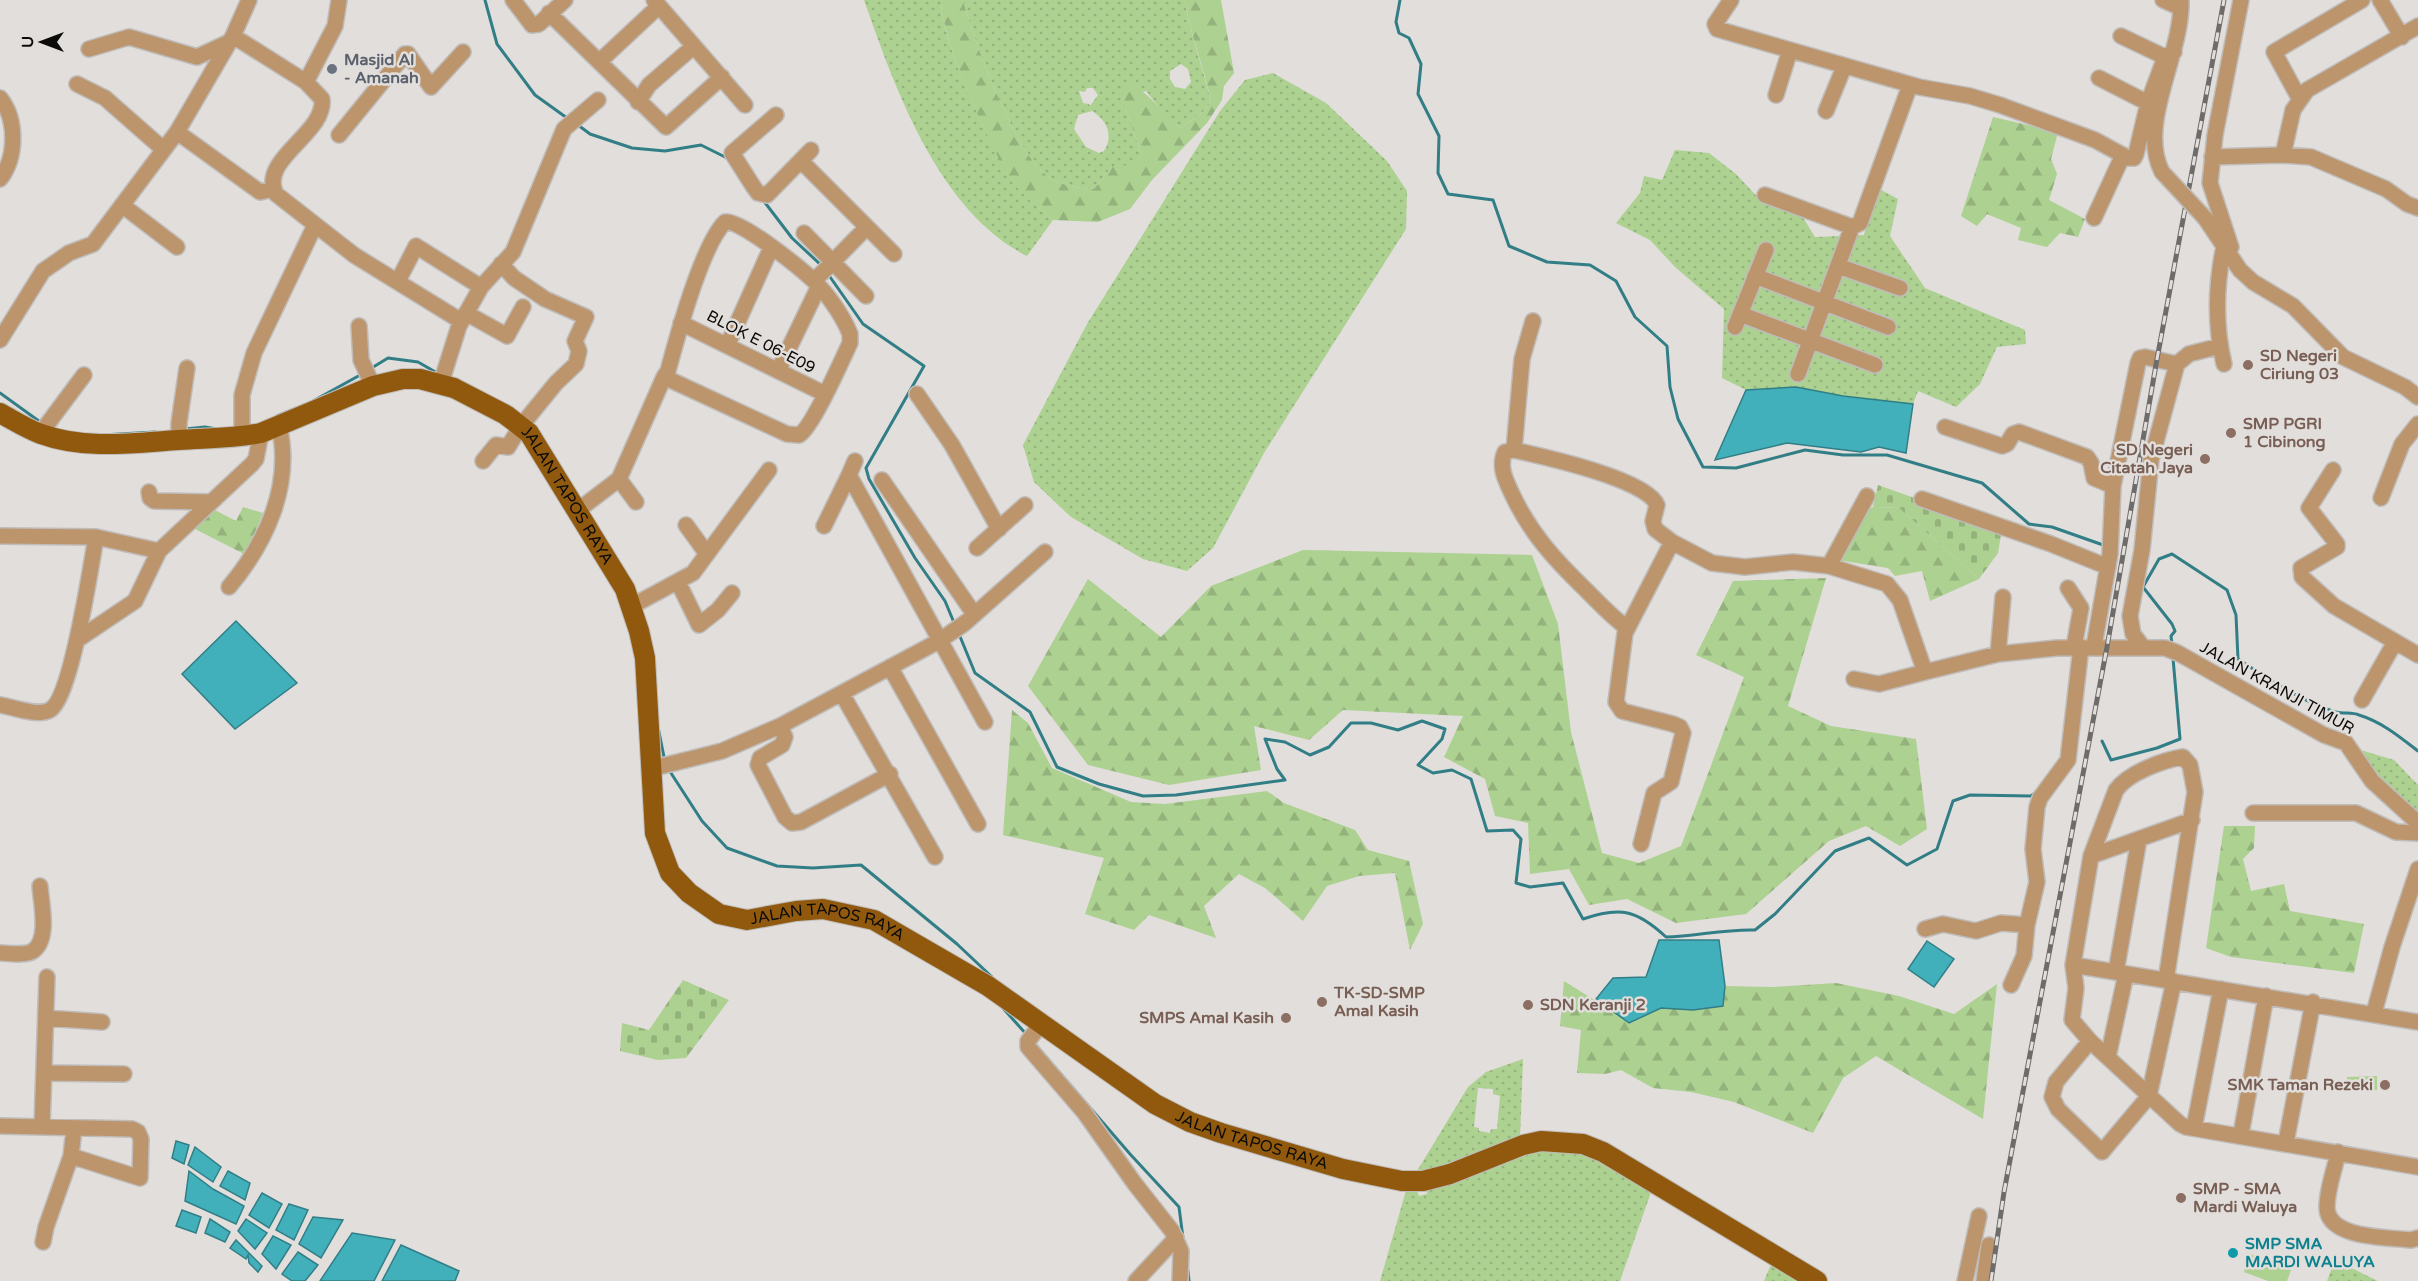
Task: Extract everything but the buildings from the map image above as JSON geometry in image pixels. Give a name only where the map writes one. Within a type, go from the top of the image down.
[{"type":"main road","name":"JALAN TAPOS RAYA","points":[[0,413],[44,428],[62,440],[101,445],[179,433],[261,432],[368,375],[404,379],[444,376],[486,404],[525,421],[537,443],[581,508],[612,566],[638,603],[656,769],[652,816],[664,861],[670,873],[689,892],[719,914],[747,920],[796,911],[823,909],[874,920],[902,934],[994,990],[1035,1033],[1190,1122],[1373,1176],[1423,1181],[1449,1174],[1524,1144],[1541,1141],[1583,1144],[1603,1152],[1728,1225],[1817,1281]]},
{"type":"street","points":[[0,340],[43,271],[69,253],[92,245],[177,132],[205,88],[249,0]]},
{"type":"street","points":[[306,82],[335,26],[339,0]]},
{"type":"street","points":[[513,0],[532,25],[539,24],[566,0]]},
{"type":"street","points":[[1731,0],[1715,28],[1910,85],[1970,96],[2000,105],[2074,131],[2122,155],[2134,158],[2148,103],[2169,54]]},
{"type":"street","points":[[2163,0],[2181,4],[2169,54],[2154,137],[2155,155],[2162,172],[2205,218],[2234,262],[2253,282],[2293,306],[2343,357],[2405,387],[2418,397]]},
{"type":"street","points":[[2234,262],[2226,227],[2212,193],[2212,158],[2241,0]]},
{"type":"street","points":[[2299,98],[2274,52],[2362,0]]},
{"type":"street","points":[[2380,0],[2402,37]]},
{"type":"street","points":[[600,60],[656,3],[745,105]]},
{"type":"street","points":[[549,13],[600,60],[638,102],[666,128],[722,77]]},
{"type":"street","points":[[2283,155],[2289,125],[2299,98],[2307,90],[2418,26]]},
{"type":"street","points":[[2121,36],[2169,54]]},
{"type":"street","points":[[89,49],[129,37],[197,57],[230,40]]},
{"type":"street","points":[[230,40],[306,82],[322,99],[322,108],[316,119],[276,169],[272,182],[273,189],[279,197],[354,255],[464,317],[507,336],[523,306]]},
{"type":"street","points":[[638,102],[649,85],[694,46]]},
{"type":"street","points":[[1776,95],[1790,50]]},
{"type":"street","points":[[316,119],[342,139],[405,54],[408,54],[431,87],[463,52]]},
{"type":"street","points":[[1826,111],[1844,67]]},
{"type":"street","points":[[2099,78],[2148,103]]},
{"type":"street","points":[[77,84],[105,98],[163,149]]},
{"type":"street","points":[[1798,374],[1852,227],[1860,223],[1910,85]]},
{"type":"street","points":[[0,98],[9,112],[13,129],[10,154],[1,175]]},
{"type":"street","points":[[444,376],[464,317],[481,287],[518,240],[564,129],[598,100]]},
{"type":"street","points":[[776,115],[734,149],[733,157],[753,186],[763,195],[770,192],[806,155],[820,177],[894,254]]},
{"type":"street","points":[[177,132],[226,165],[253,188],[260,192],[273,189]]},
{"type":"street","points":[[2094,218],[2122,155]]},
{"type":"street","points":[[2212,158],[2283,155],[2312,157],[2386,189],[2407,204],[2418,208]]},
{"type":"street","points":[[1765,195],[1852,227]]},
{"type":"street","points":[[122,205],[177,247]]},
{"type":"street","points":[[581,508],[619,479],[664,377],[702,266],[723,223],[734,222],[771,248],[866,296]]},
{"type":"street","points":[[229,587],[256,550],[266,530],[278,494],[285,458],[261,432],[242,394],[254,353],[315,225]]},
{"type":"street","points":[[778,371],[822,275],[867,227]]},
{"type":"street","points":[[664,377],[795,436],[805,430],[851,338],[804,233]]},
{"type":"street","points":[[398,281],[416,246],[481,287]]},
{"type":"street","points":[[2224,246],[2218,280],[2220,346],[2224,364]]},
{"type":"street","points":[[728,346],[771,248]]},
{"type":"street","points":[[1766,250],[1737,320],[1810,341],[1875,365]]},
{"type":"street","points":[[483,461],[496,445],[507,448],[525,421],[556,383],[576,364],[579,351],[575,341],[585,317],[545,299],[514,278],[501,264]]},
{"type":"street","points":[[1838,266],[1900,288]]},
{"type":"street","points":[[1755,276],[1888,327]]},
{"type":"street","points":[[1514,450],[1522,359],[1533,321]]},
{"type":"street","name":"BLOK E 06-E09","points":[[681,323],[825,394]]},
{"type":"street","points":[[359,326],[368,375]]},
{"type":"street","points":[[2143,646],[2133,634],[2130,616],[2142,550],[2151,460],[2177,364],[2189,354],[2220,346]]},
{"type":"street","points":[[2011,985],[2024,956],[2027,925],[2037,882],[2033,849],[2037,807],[2040,798],[2055,780],[2069,756],[2070,720],[2083,647],[2109,561],[2113,486],[2139,360],[2145,357],[2177,364]]},
{"type":"street","points":[[179,433],[187,368]]},
{"type":"street","points":[[44,428],[84,375]]},
{"type":"street","points":[[917,394],[952,445],[999,528]]},
{"type":"street","points":[[2381,498],[2402,444],[2418,424]]},
{"type":"street","points":[[1945,427],[2002,446],[2007,444],[2013,434],[2019,432],[2087,457],[2091,463],[2094,478],[2113,486]]},
{"type":"street","points":[[77,640],[135,601],[159,551],[256,459],[261,432]]},
{"type":"street","points":[[1628,628],[1609,614],[1559,566],[1530,529],[1503,474],[1502,458],[1505,452],[1514,450],[1603,473],[1649,494],[1657,505],[1653,521],[1655,529],[1672,542],[1712,563],[1732,567],[1793,562],[1829,566],[1892,587],[1900,600],[1925,672]]},
{"type":"street","points":[[824,526],[855,460]]},
{"type":"street","points":[[638,603],[693,573],[770,470]]},
{"type":"street","points":[[2332,470],[2308,508],[2337,547],[2301,568],[2301,577],[2334,606],[2418,655]]},
{"type":"street","points":[[849,475],[943,638],[985,722]]},
{"type":"street","points":[[619,479],[636,502]]},
{"type":"street","points":[[882,480],[969,618]]},
{"type":"street","points":[[149,492],[150,498],[154,501],[211,502]]},
{"type":"street","points":[[1829,566],[1867,496]]},
{"type":"street","points":[[1922,499],[2051,544],[2109,561]]},
{"type":"street","points":[[977,548],[1025,505]]},
{"type":"street","points":[[686,525],[707,554]]},
{"type":"street","points":[[0,536],[96,537],[159,551]]},
{"type":"street","points":[[0,705],[36,712],[48,711],[57,704],[77,640],[96,537]]},
{"type":"street","points":[[1641,844],[1654,793],[1671,782],[1683,733],[1680,727],[1673,724],[1622,711],[1617,707],[1619,665],[1628,628],[1672,542]]},
{"type":"street","points":[[656,769],[722,751],[780,726],[890,668],[943,638],[1045,552]]},
{"type":"street","points":[[678,582],[699,625],[718,610],[732,593]]},
{"type":"street","points":[[2068,588],[2081,608],[2083,647]]},
{"type":"street","points":[[1998,654],[2002,597]]},
{"type":"street","points":[[2362,700],[2395,642]]},
{"type":"street","name":"JALAN KRANJI TIMUR","points":[[1854,679],[1874,684],[1998,654],[2124,646],[2172,650],[2268,705],[2346,744],[2372,781],[2418,823]]},
{"type":"street","points":[[890,668],[978,824]]},
{"type":"street","points":[[842,694],[890,774],[934,857]]},
{"type":"street","points":[[780,726],[785,737],[782,745],[760,758],[759,765],[785,817],[792,823],[801,822],[890,774]]},
{"type":"street","points":[[2090,1041],[2056,1082],[2052,1097],[2058,1108],[2102,1152],[2149,1096],[2170,981],[2195,792],[2190,765],[2183,756],[2139,773],[2120,784],[2103,822],[2091,856],[2073,965],[2076,988],[2072,1020],[2090,1041],[2108,1057],[2149,1096],[2180,1124],[2418,1167]]},
{"type":"street","points":[[2253,813],[2356,813],[2396,832],[2418,832]]},
{"type":"street","points":[[2091,856],[2192,820]]},
{"type":"street","points":[[2103,822],[2114,848]]},
{"type":"street","points":[[2108,1057],[2139,839]]},
{"type":"street","points":[[2374,1013],[2392,947],[2418,871]]},
{"type":"street","points":[[0,953],[26,953],[34,950],[40,942],[43,928],[40,886]]},
{"type":"street","points":[[1925,929],[1942,924],[1976,931],[2001,923],[2027,925]]},
{"type":"street","points":[[2073,965],[2313,1002],[2418,1022]]},
{"type":"street","points":[[42,1127],[47,977]]},
{"type":"street","points":[[2194,1128],[2221,989]]},
{"type":"street","points":[[2241,1134],[2266,996]]},
{"type":"street","points":[[2286,1142],[2313,1002]]},
{"type":"street","points":[[46,1018],[102,1022]]},
{"type":"street","points":[[1035,1033],[1028,1047],[1084,1112],[1176,1238],[1181,1251],[1180,1281]]},
{"type":"street","points":[[44,1073],[124,1074]]},
{"type":"street","points":[[0,1126],[138,1132],[141,1139],[140,1178],[71,1156]]},
{"type":"street","points":[[43,1242],[71,1156],[75,1128]]},
{"type":"street","points":[[2338,1152],[2327,1206],[2330,1221],[2337,1228],[2350,1233],[2411,1240],[2418,1238]]},
{"type":"street","points":[[1965,1281],[1979,1216]]},
{"type":"street","points":[[1136,1281],[1176,1238]]},
{"type":"street","points":[[1984,1281],[1989,1245]]},
{"type":"green space","points":[[864,0],[941,0],[949,40],[968,92],[992,144],[1017,186],[1053,220],[1027,256],[996,236],[968,209],[944,178],[906,108]]},
{"type":"green space","points":[[941,0],[963,0],[985,66],[1021,143],[1046,175],[1069,186],[1094,189],[1112,167],[1128,165],[1142,156],[1122,98],[1126,82],[1143,92],[1181,128],[1202,113],[1211,102],[1185,0],[1221,0],[1234,73],[1224,86],[1222,100],[1207,123],[1152,180],[1130,209],[1098,222],[1053,220],[1013,182],[992,146],[958,65],[943,17]]},
{"type":"green space","points":[[963,0],[1185,0],[1211,102],[1202,113],[1181,128],[1167,117],[1146,91],[1122,98],[1142,156],[1128,166],[1112,167],[1094,189],[1063,184],[1046,175],[1021,143],[985,66]],"holes":[[[1181,64],[1188,69],[1191,82],[1185,89],[1175,87],[1170,79],[1170,71]],[[1087,88],[1093,88],[1098,95],[1090,106],[1083,103],[1079,91],[1085,92]],[[1092,111],[1102,119],[1109,134],[1104,151],[1099,153],[1086,147],[1074,129],[1078,115]]]},
{"type":"green space","points":[[1273,73],[1326,103],[1387,161],[1407,191],[1406,229],[1264,453],[1213,548],[1187,571],[1143,559],[1071,517],[1034,482],[1023,445],[1087,324],[1220,111],[1245,80]]},
{"type":"green space","points":[[1993,117],[2058,132],[2051,159],[2057,174],[2049,200],[2085,219],[2078,237],[2060,233],[2047,247],[2018,240],[2021,228],[1987,214],[1977,226],[1961,216]]},
{"type":"green space","points":[[1675,150],[1709,153],[1736,174],[1764,204],[1799,211],[1815,237],[1864,235],[1876,187],[1898,199],[1890,236],[1925,288],[2025,330],[2026,344],[1997,347],[1980,384],[1956,407],[1918,391],[1913,404],[1843,396],[1796,387],[1746,390],[1722,378],[1724,309],[1675,267],[1650,240],[1616,223],[1640,193],[1644,176],[1662,180]]},
{"type":"green space","points":[[1878,485],[2002,529],[1998,553],[1979,579],[1899,508],[1873,507]]},
{"type":"green space","points":[[243,507],[263,513],[246,555],[195,529],[215,510],[236,521]]},
{"type":"green space","points":[[1873,507],[1899,508],[1979,579],[1930,601],[1922,571],[1895,576],[1888,568],[1837,560],[1859,514]]},
{"type":"green space","points":[[1303,550],[1532,555],[1558,624],[1571,732],[1602,853],[1639,863],[1681,846],[1744,677],[1696,655],[1733,581],[1826,578],[1788,706],[1831,726],[1916,739],[1927,829],[1900,846],[1866,826],[1829,841],[1746,914],[1676,923],[1627,899],[1589,905],[1569,869],[1530,874],[1528,823],[1495,816],[1485,779],[1444,757],[1463,716],[1343,710],[1309,740],[1254,726],[1261,770],[1169,785],[1088,765],[1028,686],[1088,579],[1161,637],[1211,586]]},
{"type":"green space","points":[[1012,710],[1028,723],[1052,768],[1131,802],[1165,804],[1267,791],[1284,803],[1355,830],[1368,850],[1409,861],[1423,924],[1410,950],[1395,873],[1359,876],[1327,886],[1303,921],[1265,888],[1239,874],[1204,906],[1216,938],[1149,915],[1134,930],[1085,914],[1104,858],[1003,835]]},
{"type":"green space","points":[[2354,748],[2394,760],[2418,785],[2418,817],[2372,777]]},
{"type":"green space","points":[[2224,826],[2255,826],[2254,848],[2243,859],[2251,891],[2284,884],[2290,911],[2364,924],[2354,973],[2231,957],[2206,948]]},
{"type":"green space","points":[[683,980],[729,1000],[686,1058],[658,1060],[620,1051],[622,1023],[649,1030]]},
{"type":"green space","points":[[1564,981],[1629,1022],[1661,1008],[1693,1010],[1723,1006],[1725,986],[1772,987],[1836,983],[1899,996],[1954,1014],[1997,984],[1983,1119],[1876,1056],[1843,1078],[1813,1133],[1734,1102],[1691,1092],[1653,1088],[1621,1070],[1605,1074],[1577,1073],[1581,1030],[1560,1026]]},
{"type":"green space","points":[[1523,1059],[1520,1138],[1467,1159],[1414,1176],[1468,1087],[1486,1072]],"holes":[[[1478,1088],[1493,1089],[1493,1094],[1500,1096],[1497,1129],[1491,1129],[1490,1133],[1479,1131],[1479,1128],[1474,1127]]]},
{"type":"green space","points":[[2377,1076],[2377,1090],[2348,1091],[2347,1077]]},
{"type":"green space","points":[[1546,1149],[1583,1153],[1651,1192],[1620,1281],[1380,1281],[1407,1187],[1416,1188],[1419,1196],[1427,1194],[1428,1187],[1518,1154]]},
{"type":"green space","points":[[2250,1254],[2291,1270],[2287,1281],[2268,1281],[2244,1272]]},
{"type":"green space","points":[[2335,1260],[2378,1281],[2327,1281]]},
{"type":"green space","points":[[1772,1262],[1802,1281],[1764,1281]]},
{"type":"water","points":[[1796,387],[1843,396],[1913,404],[1906,453],[1879,447],[1861,452],[1787,443],[1715,460],[1746,390]]},
{"type":"water","points":[[236,621],[297,683],[235,729],[182,674]]},
{"type":"water","points":[[1659,940],[1719,940],[1725,986],[1723,1006],[1693,1010],[1661,1008],[1629,1023],[1596,999],[1613,978],[1646,977]]},
{"type":"water","points":[[1927,941],[1954,959],[1934,987],[1908,969]]},
{"type":"water","points":[[176,1141],[189,1145],[184,1164],[172,1158]]},
{"type":"water","points":[[195,1147],[221,1167],[213,1182],[188,1165]]},
{"type":"water","points":[[189,1171],[213,1189],[244,1206],[236,1224],[185,1201]]},
{"type":"water","points":[[228,1171],[250,1183],[245,1200],[220,1186]]},
{"type":"water","points":[[262,1193],[282,1204],[269,1228],[249,1215]]},
{"type":"water","points":[[289,1204],[308,1210],[294,1240],[276,1230]]},
{"type":"water","points":[[182,1210],[201,1217],[196,1233],[176,1226]]},
{"type":"water","points":[[313,1217],[343,1220],[321,1258],[299,1244]]},
{"type":"water","points":[[210,1219],[230,1232],[225,1242],[205,1233]]},
{"type":"water","points":[[246,1219],[267,1233],[255,1249],[238,1231]]},
{"type":"water","points":[[352,1233],[395,1240],[374,1281],[320,1281]]},
{"type":"water","points":[[273,1236],[291,1245],[276,1269],[262,1254]]},
{"type":"water","points":[[236,1240],[262,1266],[258,1272],[249,1263],[248,1255],[246,1259],[230,1248]]},
{"type":"water","points":[[401,1245],[459,1271],[455,1281],[382,1281]]},
{"type":"water","points":[[298,1252],[318,1265],[305,1281],[292,1281],[282,1274]]},
{"type":"waterway","points":[[485,0],[497,44],[535,95],[567,118]]},
{"type":"waterway","points":[[1400,0],[1396,22],[1399,33],[1409,38],[1421,64],[1418,94],[1439,136],[1438,173],[1448,194],[1493,200],[1509,246],[1547,262],[1590,265],[1616,281],[1635,317],[1667,346],[1670,387],[1678,419],[1703,467],[1736,468],[1805,450],[1843,455],[1887,455],[1982,483],[2029,524],[2052,527],[2106,546]]},
{"type":"waterway","points":[[578,125],[590,134],[632,148],[665,151],[701,145],[727,158]]},
{"type":"waterway","points":[[763,200],[792,238],[822,266]]},
{"type":"waterway","points":[[828,274],[863,324],[924,366],[866,468],[869,479],[915,558],[945,601],[955,625]]},
{"type":"waterway","points":[[370,369],[388,358],[418,362],[439,374]]},
{"type":"waterway","points":[[313,401],[362,374]]},
{"type":"waterway","points":[[0,393],[43,424]]},
{"type":"waterway","points":[[277,416],[304,405]]},
{"type":"waterway","points":[[185,429],[205,427],[217,429]]},
{"type":"waterway","points":[[102,435],[155,432]]},
{"type":"waterway","points":[[2172,645],[2171,636],[2175,631],[2172,624],[2143,587],[2159,559],[2172,554],[2227,590],[2236,615],[2238,659],[2286,689],[2323,708],[2356,714],[2375,722],[2418,751]]},
{"type":"waterway","points":[[959,634],[975,673],[1030,712],[1057,767],[1099,784],[1143,796],[1176,795],[1285,780],[1277,769],[1265,739],[1285,742],[1310,755],[1329,747],[1351,723],[1371,723],[1398,730],[1422,721],[1445,729],[1442,739],[1418,765],[1433,773],[1452,770],[1471,779],[1487,831],[1513,830],[1521,839],[1516,883],[1530,887],[1563,883],[1583,919],[1608,913],[1628,913],[1646,921],[1666,937],[1755,930],[1775,914],[1835,851],[1869,838],[1907,865],[1937,849],[1953,801],[1970,795],[2031,796],[2036,792]]},
{"type":"waterway","points":[[2102,741],[2111,760],[2157,748],[2180,739],[2173,658]]},
{"type":"waterway","points":[[658,727],[665,762]]},
{"type":"waterway","points":[[669,770],[702,821],[727,848],[777,866],[813,868],[861,865],[957,944],[992,977]]},
{"type":"waterway","points":[[1001,1006],[1027,1035]]},
{"type":"waterway","points":[[1035,1044],[1179,1207],[1183,1238]]},
{"type":"waterway","points":[[1188,1271],[1189,1281]]},
{"type":"railway","points":[[1991,1281],[2004,1192],[2107,647],[2157,359],[2224,0]]},
{"type":"place","name":"Masjid Al - Amanah","points":[[332,69]]},
{"type":"place","name":"SD Negeri Ciriung 03","points":[[2248,365]]},
{"type":"place","name":"SMP PGRI 1 Cibinong","points":[[2231,433]]},
{"type":"place","name":"SD Negeri Citatah Jaya","points":[[2205,459]]},
{"type":"place","name":"TK-SD-SMP Amal Kasih","points":[[1322,1002]]},
{"type":"place","name":"SDN Keranji 2","points":[[1528,1005]]},
{"type":"place","name":"SMPS Amal Kasih","points":[[1286,1018]]},
{"type":"place","name":"SMK Taman Rezeki","points":[[2385,1085]]},
{"type":"place","name":"SMP - SMA Mardi Waluya","points":[[2181,1198]]},
{"type":"place","name":"SMP SMA MARDI WALUYA","points":[[2233,1253]]}]
